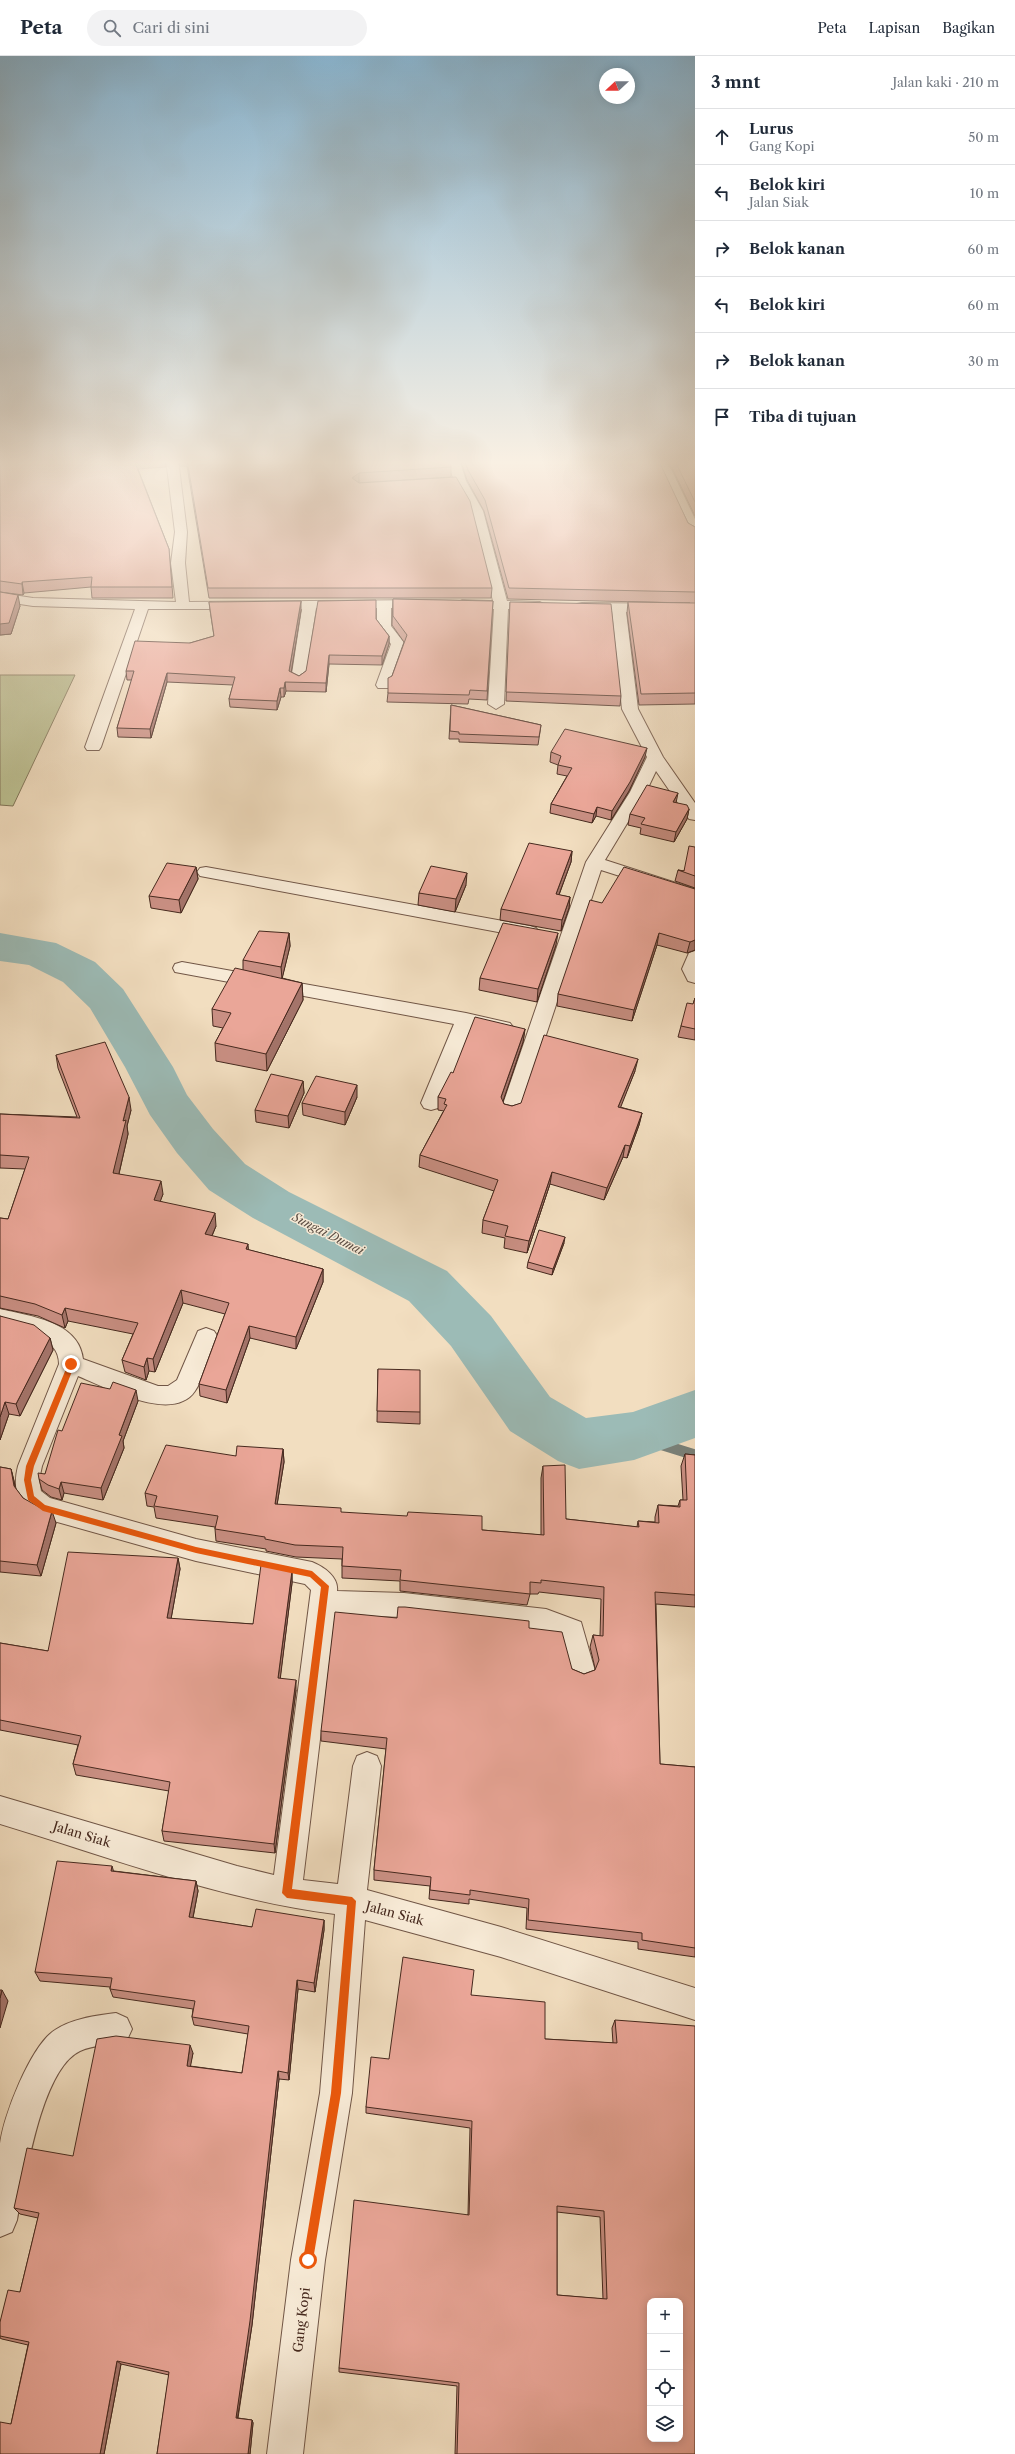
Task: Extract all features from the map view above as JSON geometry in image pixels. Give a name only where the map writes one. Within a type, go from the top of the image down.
[{"type":"street","points":[[179,571],[183,606]]},
{"type":"street","points":[[492,571],[501,604],[501,642],[496,704]]},
{"type":"street","points":[[0,598],[33,602],[183,606],[384,603],[555,606]]},
{"type":"street","points":[[383,685],[398,644],[384,627],[384,603]]},
{"type":"street","points":[[93,747],[143,605]]},
{"type":"street","points":[[298,680],[310,605]]},
{"type":"street","points":[[570,607],[695,608]]},
{"type":"street","points":[[618,607],[628,704],[655,757],[695,815]]},
{"type":"street","points":[[511,1110],[537,1034],[555,937],[595,862],[638,792],[655,757]]},
{"type":"street","points":[[595,862],[695,895]]},
{"type":"street","points":[[206,872],[555,937]]},
{"type":"street","points":[[695,957],[691,969],[695,976]]},
{"type":"street","points":[[182,968],[466,1019],[537,1034]]},
{"type":"street","points":[[431,1103],[466,1019]]},
{"type":"street","points":[[0,1318],[49,1331],[63,1340],[69,1349],[71,1364],[30,1466],[27,1480],[30,1497],[43,1507],[196,1550],[312,1574],[325,1586],[287,1893]]},
{"type":"street","points":[[71,1364],[157,1396],[173,1395],[186,1386],[206,1337]]},
{"type":"street","points":[[322,1603],[404,1605],[546,1621],[572,1631],[581,1671]]},
{"type":"street","name":"Gang Kopi","points":[[285,2454],[308,2260],[336,2093],[352,1901],[367,1766]]},
{"type":"street","name":"Jalan Siak","points":[[0,1810],[236,1881],[287,1893],[352,1901],[501,1942],[695,2004]]},
{"type":"street","points":[[0,2220],[30,2097],[39,2074],[61,2045],[79,2034],[116,2029]]},
{"type":"green space","points":[[0,675],[75,675],[13,806],[0,805]]},
{"type":"building","points":[[0,571],[171,571],[172,587],[91,587],[92,577],[22,582],[22,584],[0,581]]},
{"type":"building","points":[[205,571],[488,571],[492,588],[208,588]]},
{"type":"building","points":[[504,571],[695,571],[695,592],[509,588]]},
{"type":"building","points":[[0,592],[18,595],[9,623],[0,624]]},
{"type":"building","points":[[393,599],[493,601],[487,691],[470,690],[469,695],[388,693],[388,678],[392,676],[407,635],[393,616]]},
{"type":"building","points":[[376,600],[376,619],[389,636],[382,656],[329,655],[326,683],[285,682],[284,688],[280,688],[277,701],[229,699],[235,677],[167,673],[150,729],[117,728],[134,671],[126,671],[135,641],[190,643],[214,636],[209,602],[301,601],[289,671],[299,676],[306,671],[318,601]]},
{"type":"building","points":[[510,602],[611,604],[621,696],[506,692]]},
{"type":"building","points":[[628,602],[695,603],[695,693],[641,694]]},
{"type":"building","points":[[451,705],[541,725],[539,737],[459,734],[459,732],[450,731]]},
{"type":"building","points":[[565,729],[647,748],[630,782],[612,811],[597,807],[594,814],[551,804],[572,768],[558,765],[561,756],[551,752]]},
{"type":"building","points":[[647,785],[678,793],[673,802],[687,805],[689,809],[676,832],[641,824],[645,818],[630,814]]},
{"type":"building","points":[[529,843],[572,851],[556,894],[570,897],[562,920],[501,909]]},
{"type":"building","points":[[689,846],[695,847],[695,876],[678,870],[684,871]]},
{"type":"building","points":[[167,863],[196,867],[179,900],[149,896]]},
{"type":"building","points":[[431,866],[467,873],[456,899],[419,893]]},
{"type":"building","points":[[624,867],[695,889],[695,940],[690,942],[659,933],[634,1010],[558,994],[590,900],[602,903]]},
{"type":"building","points":[[503,923],[558,933],[538,989],[480,978]]},
{"type":"building","points":[[259,931],[289,933],[281,967],[243,960]]},
{"type":"building","points":[[235,968],[302,983],[266,1054],[215,1043],[231,1013],[212,1009]]},
{"type":"building","points":[[695,998],[695,1029],[681,1026],[687,1003],[693,1004]]},
{"type":"building","points":[[475,1017],[525,1029],[501,1097],[504,1104],[512,1106],[521,1103],[544,1035],[638,1059],[618,1107],[642,1113],[630,1146],[625,1145],[607,1188],[552,1172],[529,1241],[505,1236],[508,1226],[483,1220],[498,1180],[420,1155],[447,1105],[444,1104],[446,1099],[438,1097],[451,1072],[453,1073]]},
{"type":"building","points":[[105,1042],[129,1097],[123,1121],[126,1120],[113,1173],[161,1181],[154,1200],[215,1213],[205,1234],[248,1244],[246,1249],[323,1269],[296,1337],[249,1326],[226,1390],[199,1384],[229,1303],[181,1290],[153,1359],[147,1358],[144,1367],[122,1360],[138,1323],[65,1308],[62,1315],[35,1304],[0,1296],[0,1218],[8,1219],[29,1157],[0,1155],[0,1114],[80,1118],[56,1055]]},
{"type":"building","points":[[271,1074],[303,1081],[288,1116],[255,1110]]},
{"type":"building","points":[[316,1076],[357,1085],[345,1112],[302,1103]]},
{"type":"building","points":[[539,1230],[565,1237],[553,1269],[528,1262]]},
{"type":"building","points":[[0,1316],[34,1325],[50,1338],[16,1404],[5,1402],[0,1417]]},
{"type":"building","points":[[378,1369],[420,1370],[420,1412],[377,1411]]},
{"type":"building","points":[[113,1382],[136,1390],[119,1435],[122,1436],[101,1488],[61,1482],[59,1489],[48,1485],[39,1479],[38,1473],[45,1474],[58,1430],[62,1431],[81,1383],[110,1389]]},
{"type":"building","points":[[166,1445],[236,1456],[237,1446],[283,1449],[275,1504],[341,1508],[341,1512],[407,1516],[408,1512],[482,1516],[482,1530],[544,1535],[543,1466],[565,1465],[566,1519],[639,1527],[638,1521],[659,1523],[658,1505],[680,1507],[680,1500],[687,1500],[685,1454],[695,1455],[695,1595],[655,1592],[660,1764],[695,1767],[695,1948],[642,1940],[642,1933],[528,1920],[529,1899],[470,1890],[470,1895],[430,1890],[431,1877],[374,1870],[387,1738],[321,1731],[335,1612],[397,1618],[398,1607],[405,1607],[529,1621],[529,1628],[562,1632],[572,1669],[584,1674],[595,1670],[599,1660],[593,1635],[603,1636],[604,1587],[541,1580],[541,1583],[530,1582],[530,1594],[400,1580],[401,1570],[342,1566],[343,1547],[295,1545],[265,1539],[265,1537],[215,1529],[218,1516],[154,1506],[157,1496],[145,1493]]},
{"type":"building","points":[[0,1467],[11,1469],[14,1486],[23,1498],[39,1507],[52,1511],[37,1565],[0,1561]]},
{"type":"building","points":[[68,1552],[178,1558],[167,1618],[253,1624],[261,1565],[292,1571],[278,1678],[296,1680],[274,1844],[162,1831],[170,1782],[73,1764],[81,1736],[0,1720],[0,1643],[48,1651]]},
{"type":"building","points":[[57,1861],[112,1866],[111,1871],[196,1881],[189,1917],[252,1927],[256,1909],[324,1920],[314,1983],[297,1980],[288,2073],[278,2071],[250,2321],[236,2418],[252,2420],[248,2454],[157,2454],[169,2372],[117,2361],[100,2454],[0,2454],[0,2422],[11,2424],[29,2342],[0,2336],[0,2322],[8,2290],[20,2292],[39,2213],[14,2208],[27,2148],[73,2156],[97,2039],[116,2036],[190,2045],[187,2066],[242,2073],[249,2026],[192,2017],[195,2001],[110,1989],[112,1978],[35,1972]]},
{"type":"building","points":[[403,1957],[474,1970],[471,1995],[545,2002],[545,2039],[617,2043],[615,2020],[695,2026],[695,2454],[457,2454],[459,2383],[339,2368],[354,2200],[469,2215],[472,2121],[366,2107],[371,2057],[389,2059]],"holes":[[[557,2206],[604,2211],[607,2299],[557,2295]]]},
{"type":"waterway","name":"Sungai Dumai","points":[[0,947],[40,953],[79,972],[107,999],[149,1067],[167,1103],[195,1141],[227,1177],[271,1205],[428,1286],[471,1331],[530,1414],[579,1444],[634,1436],[695,1414]]},
{"type":"waterway","points":[[634,1436],[695,1455]]},
{"type":"route","points":[[71,1364],[30,1466],[27,1480],[30,1497],[43,1507],[196,1550],[312,1574],[325,1586],[287,1893],[352,1901],[336,2093],[308,2260]]}]
